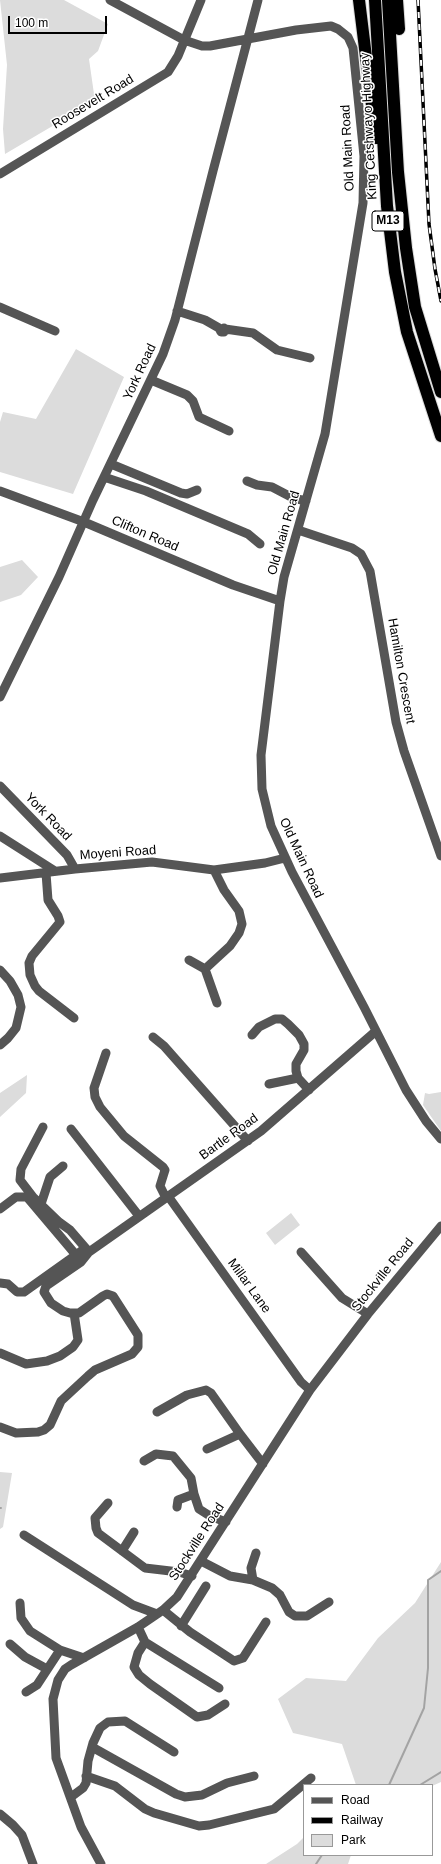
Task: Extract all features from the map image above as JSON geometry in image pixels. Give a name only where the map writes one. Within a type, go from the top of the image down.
[{"type":"highway","points":[[359,0],[381,176],[387,206]]},
{"type":"highway","name":"King Cetshwayo Highway","points":[[375,0],[390,244],[401,306],[409,339],[441,436]]},
{"type":"highway","name":"King Cetshwayo Highway","points":[[388,0],[401,198],[406,248],[415,308],[441,392]]},
{"type":"highway","points":[[397,0],[402,154],[401,198]]},
{"type":"street","name":"Old Main Road","points":[[110,0],[184,40],[210,46],[296,30],[331,26],[338,29],[348,37],[352,44],[364,156],[363,203],[328,422],[280,601],[263,736],[261,773],[267,814],[285,858],[406,1090],[422,1115],[441,1139]]},
{"type":"street","name":"Roosevelt Road","points":[[0,174],[168,72],[178,56],[201,0]]},
{"type":"street","points":[[248,38],[258,0]]},
{"type":"street","points":[[252,23],[261,32],[271,35]]},
{"type":"street","name":"York Road","points":[[0,697],[59,577],[104,476],[166,347],[248,38]]},
{"type":"street","points":[[0,307],[55,331]]},
{"type":"street","points":[[177,310],[222,328],[253,333],[277,350],[310,358]]},
{"type":"street","points":[[151,380],[187,395],[193,401],[199,417],[229,431]]},
{"type":"street","points":[[111,464],[182,493],[187,494],[197,490]]},
{"type":"street","points":[[104,476],[146,491],[248,534],[260,544]]},
{"type":"street","points":[[248,481],[257,485],[272,487],[294,498],[306,501]]},
{"type":"street","name":"Clifton Road","points":[[0,490],[84,522],[233,585],[280,601]]},
{"type":"street","name":"Hamilton Crescent","points":[[298,530],[352,548],[360,554],[370,571],[396,722],[404,751],[441,856]]},
{"type":"street","name":"York Road","points":[[0,786],[67,855],[75,869]]},
{"type":"street","points":[[0,836],[51,872],[48,900],[60,922],[32,956],[29,963],[30,975],[39,991],[74,1018]]},
{"type":"street","name":"Moyeni Road","points":[[0,878],[152,862],[214,870],[265,863],[285,858]]},
{"type":"street","points":[[205,970],[230,946],[239,933],[242,924],[239,911],[224,890],[214,870]]},
{"type":"street","points":[[189,960],[205,970],[217,1003]]},
{"type":"street","points":[[0,970],[10,981],[18,995],[21,1007],[13,1034],[0,1045]]},
{"type":"street","points":[[252,1035],[259,1027],[275,1019],[282,1019],[288,1024],[299,1035],[304,1046],[296,1064],[298,1078],[309,1090]]},
{"type":"street","name":"Bartle Road","points":[[87,1250],[248,1141],[376,1031]]},
{"type":"street","points":[[153,1037],[164,1046],[248,1141]]},
{"type":"street","points":[[106,1053],[94,1088],[95,1097],[100,1107],[124,1136],[163,1167],[165,1170],[160,1186],[167,1197]]},
{"type":"street","points":[[269,1084],[298,1078]]},
{"type":"street","points":[[43,1127],[19,1174],[22,1184],[59,1222],[70,1230],[87,1250]]},
{"type":"street","points":[[71,1129],[139,1216]]},
{"type":"street","points":[[41,1204],[44,1191],[50,1177],[63,1166]]},
{"type":"street","points":[[0,1209],[16,1197],[23,1196],[28,1198],[76,1255]]},
{"type":"street","name":"Millar Lane","points":[[167,1197],[302,1382],[310,1390]]},
{"type":"street","name":"Stockville Road","points":[[101,1864],[83,1831],[56,1758],[53,1699],[55,1687],[61,1674],[71,1665],[138,1627],[160,1612],[177,1597],[192,1576],[310,1390],[368,1314],[441,1226]]},
{"type":"street","points":[[0,1283],[8,1284],[18,1292],[24,1292],[76,1255],[87,1250]]},
{"type":"street","points":[[0,1427],[16,1433],[42,1431],[50,1424],[61,1401],[88,1376],[95,1370],[132,1354],[138,1348],[138,1335],[111,1295],[103,1296],[83,1311],[74,1313],[63,1312],[46,1296],[44,1290],[48,1284],[85,1259],[87,1250]]},
{"type":"street","points":[[301,1252],[342,1298],[368,1314]]},
{"type":"street","points":[[0,1353],[26,1364],[47,1361],[60,1356],[73,1347],[78,1340],[74,1313]]},
{"type":"street","points":[[157,1412],[186,1395],[206,1390],[210,1393],[263,1464]]},
{"type":"street","points":[[207,1449],[240,1434]]},
{"type":"street","points":[[144,1461],[152,1455],[166,1454],[173,1456],[191,1478],[194,1494],[198,1506],[202,1512],[226,1522]]},
{"type":"street","points":[[177,1507],[178,1500],[194,1494]]},
{"type":"street","points":[[108,1504],[95,1518],[98,1533],[148,1570],[179,1572],[192,1576]]},
{"type":"street","points":[[122,1551],[134,1532]]},
{"type":"street","points":[[24,1535],[134,1605],[160,1612],[234,1661],[243,1658],[266,1622]]},
{"type":"street","points":[[253,1580],[251,1568],[256,1553]]},
{"type":"street","points":[[201,1561],[230,1576],[253,1580],[278,1593],[289,1612],[295,1616],[307,1616],[329,1602]]},
{"type":"street","points":[[181,1626],[206,1586]]},
{"type":"street","points":[[20,1603],[21,1618],[30,1631],[60,1650],[84,1658]]},
{"type":"street","points":[[138,1627],[145,1642],[219,1688]]},
{"type":"street","points":[[145,1642],[138,1653],[134,1667],[139,1675],[150,1684],[197,1717],[208,1715],[225,1704]]},
{"type":"street","points":[[10,1644],[25,1658],[47,1668]]},
{"type":"street","points":[[26,1692],[37,1685],[60,1650]]},
{"type":"street","points":[[71,1797],[86,1783],[92,1747],[102,1726],[108,1722],[120,1720],[131,1724],[174,1752]]},
{"type":"street","points":[[92,1747],[176,1794],[185,1797],[202,1795],[227,1783],[254,1776]]},
{"type":"street","points":[[86,1776],[114,1786],[145,1809],[154,1813],[199,1826],[209,1825],[274,1809],[303,1785]]},
{"type":"street","points":[[304,1784],[311,1778]]},
{"type":"street","points":[[0,1814],[22,1835],[32,1864]]},
{"type":"green space","points":[[0,0],[64,0],[108,24],[98,51],[89,59],[95,101],[5,154],[3,129],[7,65]]},
{"type":"green space","points":[[76,349],[124,377],[73,494],[0,472],[0,422],[3,412],[36,419]]},
{"type":"green space","points":[[22,560],[38,577],[21,595],[0,602],[0,567]]},
{"type":"green space","points":[[27,1075],[26,1093],[0,1117],[0,1093]]},
{"type":"green space","points":[[441,1092],[441,1131],[423,1105],[425,1093],[429,1094]]},
{"type":"green space","points":[[291,1213],[300,1225],[275,1245],[266,1233]]},
{"type":"green space","points":[[0,1472],[12,1473],[3,1527],[0,1529]]},
{"type":"green space","points":[[441,1562],[441,1782],[433,1786],[433,1784],[356,1784],[342,1744],[293,1733],[278,1699],[306,1678],[346,1681],[378,1638],[415,1603]]},
{"type":"green space","points":[[303,1838],[303,1856],[351,1856],[348,1864],[266,1864],[297,1844]]},
{"type":"waterway","points":[[389,1784],[424,1708],[428,1668],[428,1580],[441,1571]]},
{"type":"waterway","points":[[422,1784],[441,1772]]},
{"type":"waterway","points":[[316,1864],[321,1856]]},
{"type":"railway","points":[[418,0],[429,224],[441,301]]}]
